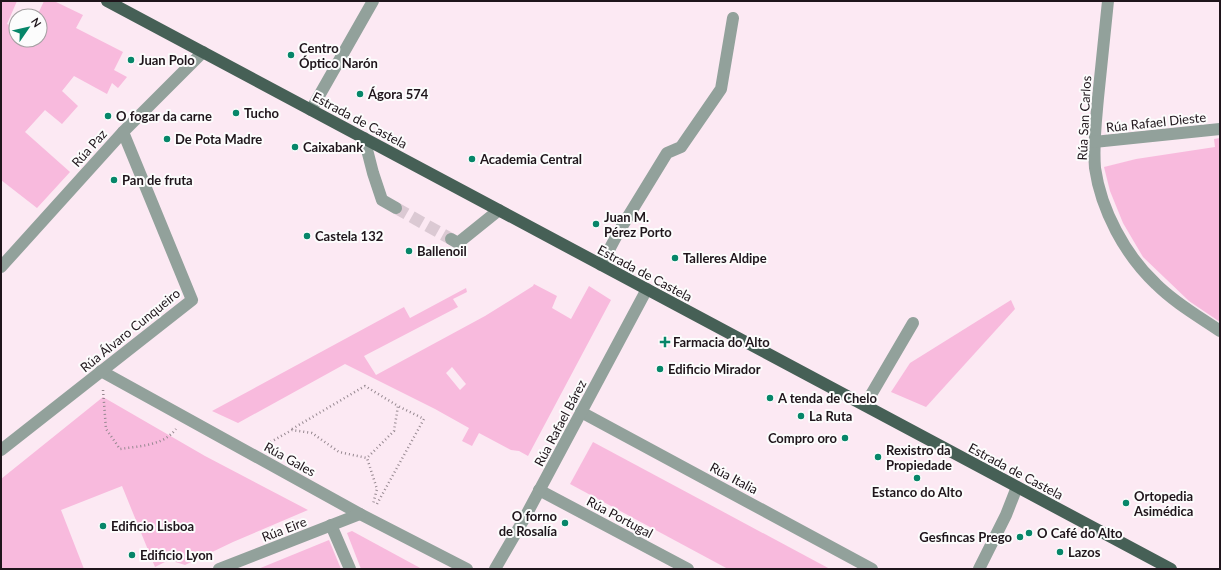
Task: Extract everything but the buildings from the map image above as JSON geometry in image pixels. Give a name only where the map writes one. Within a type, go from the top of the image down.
[{"type":"main road","name":"Estrada de Castela","points":[[107,1],[1171,569]]},
{"type":"street","points":[[311,110],[373,1]]},
{"type":"street","name":"Rúa San Carlos","points":[[1108,1],[1094,142],[1095,167],[1099,187],[1113,224],[1134,259],[1155,284],[1168,295],[1220,330]]},
{"type":"street","points":[[601,265],[618,233],[667,153],[681,147],[720,89],[733,18]]},
{"type":"street","name":"Rúa Paz","points":[[1,267],[123,132],[203,52]]},
{"type":"street","name":"Rúa Rafael Dieste","points":[[1094,142],[1220,130]]},
{"type":"street","name":"Rúa Álvaro Cunqueiro","points":[[1,450],[192,300],[123,132]]},
{"type":"street","points":[[364,138],[382,200],[396,208]]},
{"type":"street","points":[[451,239],[458,243],[499,210]]},
{"type":"street","name":"Rúa Rafael Bárez","points":[[495,569],[647,289]]},
{"type":"street","points":[[864,406],[913,322]]},
{"type":"street","name":"Rúa Gales","points":[[101,371],[364,516],[467,569]]},
{"type":"street","name":"Rúa Italia","points":[[581,412],[872,569]]},
{"type":"street","points":[[979,569],[1006,515],[1017,487]]},
{"type":"street","name":"Rúa Portugal","points":[[539,490],[688,569]]},
{"type":"street","name":"Rúa Eire","points":[[219,569],[331,525],[364,516]]},
{"type":"street","points":[[331,525],[350,569]]},
{"type":"path","points":[[101,371],[106,429],[120,449],[154,444],[171,436],[184,417]]},
{"type":"path","points":[[251,454],[365,386],[398,406],[424,419],[364,516]]},
{"type":"path","points":[[367,458],[394,430],[398,406]]},
{"type":"path","points":[[292,430],[312,433],[339,452],[367,458]]},
{"type":"path","points":[[364,516],[377,489],[367,458]]},
{"type":"shaded area","points":[[1,1],[17,1],[14,8],[8,8],[8,48],[48,48],[48,8],[41,8],[44,1],[54,1],[83,15],[76,28],[123,52],[114,70],[127,77],[118,88],[112,83],[107,94],[74,76],[62,91],[78,106],[62,124],[45,110],[25,132],[70,172],[37,208],[1,180]]},
{"type":"shaded area","points":[[1220,138],[1220,322],[1189,301],[1143,257],[1123,223],[1110,191],[1104,167],[1136,159],[1215,147],[1214,139]]},
{"type":"shaded area","points":[[534,284],[557,296],[552,308],[571,319],[589,286],[611,300],[528,456],[519,451],[511,450],[479,433],[472,446],[462,441],[469,428],[435,409],[345,364],[238,423],[212,411],[404,307],[410,318],[466,288],[467,292],[453,299],[458,307],[364,356],[376,375],[485,316]],"holes":[[[452,367],[466,384],[460,390],[446,373]]]},
{"type":"shaded area","points":[[1011,300],[1015,309],[926,407],[891,392],[910,363]]},
{"type":"shaded area","points":[[103,397],[205,456],[308,510],[233,542],[185,565],[169,560],[155,567],[122,486],[61,510],[84,569],[1,569],[1,479]]},
{"type":"shaded area","points":[[593,442],[830,569],[728,569],[570,484]]},
{"type":"shaded area","points":[[352,531],[422,569],[361,569],[347,533]]},
{"type":"shaded area","points":[[329,540],[341,569],[258,569]]},
{"type":"tunnel","points":[[396,208],[451,239]]},
{"type":"place","name":"Centro Óptico Narón","points":[[291,55]]},
{"type":"place","name":"Juan Polo","points":[[131,60]]},
{"type":"place","name":"Ágora 574","points":[[360,94]]},
{"type":"place","name":"Tucho","points":[[236,113]]},
{"type":"place","name":"O fogar da carne","points":[[108,116]]},
{"type":"place","name":"De Pota Madre","points":[[167,139]]},
{"type":"place","name":"Caixabank","points":[[295,147]]},
{"type":"place","name":"Academia Central","points":[[472,159]]},
{"type":"place","name":"Pan de fruta","points":[[114,180]]},
{"type":"place","name":"Juan M. Pérez Porto","points":[[596,224]]},
{"type":"place","name":"Castela 132","points":[[307,236]]},
{"type":"place","name":"Ballenoil","points":[[409,251]]},
{"type":"place","name":"Talleres Aldipe","points":[[675,258]]},
{"type":"place","name":"Farmacia do Alto","points":[[665,342]]},
{"type":"place","name":"Edificio Mirador","points":[[660,369]]},
{"type":"place","name":"A tenda de Chelo","points":[[770,398]]},
{"type":"place","name":"La Ruta","points":[[801,416]]},
{"type":"place","name":"Compro oro","points":[[845,438]]},
{"type":"place","name":"Rexistro da Propiedade","points":[[878,457]]},
{"type":"place","name":"Estanco do Alto","points":[[917,478]]},
{"type":"place","name":"Ortopedia Asimédica","points":[[1126,503]]},
{"type":"place","name":"O forno de Rosalía","points":[[565,523]]},
{"type":"place","name":"Edificio Lisboa","points":[[103,526]]},
{"type":"place","name":"O Café do Alto","points":[[1029,533]]},
{"type":"place","name":"Gesfincas Prego","points":[[1020,537]]},
{"type":"place","name":"Lazos","points":[[1060,552]]},
{"type":"place","name":"Edificio Lyon","points":[[132,555]]}]
